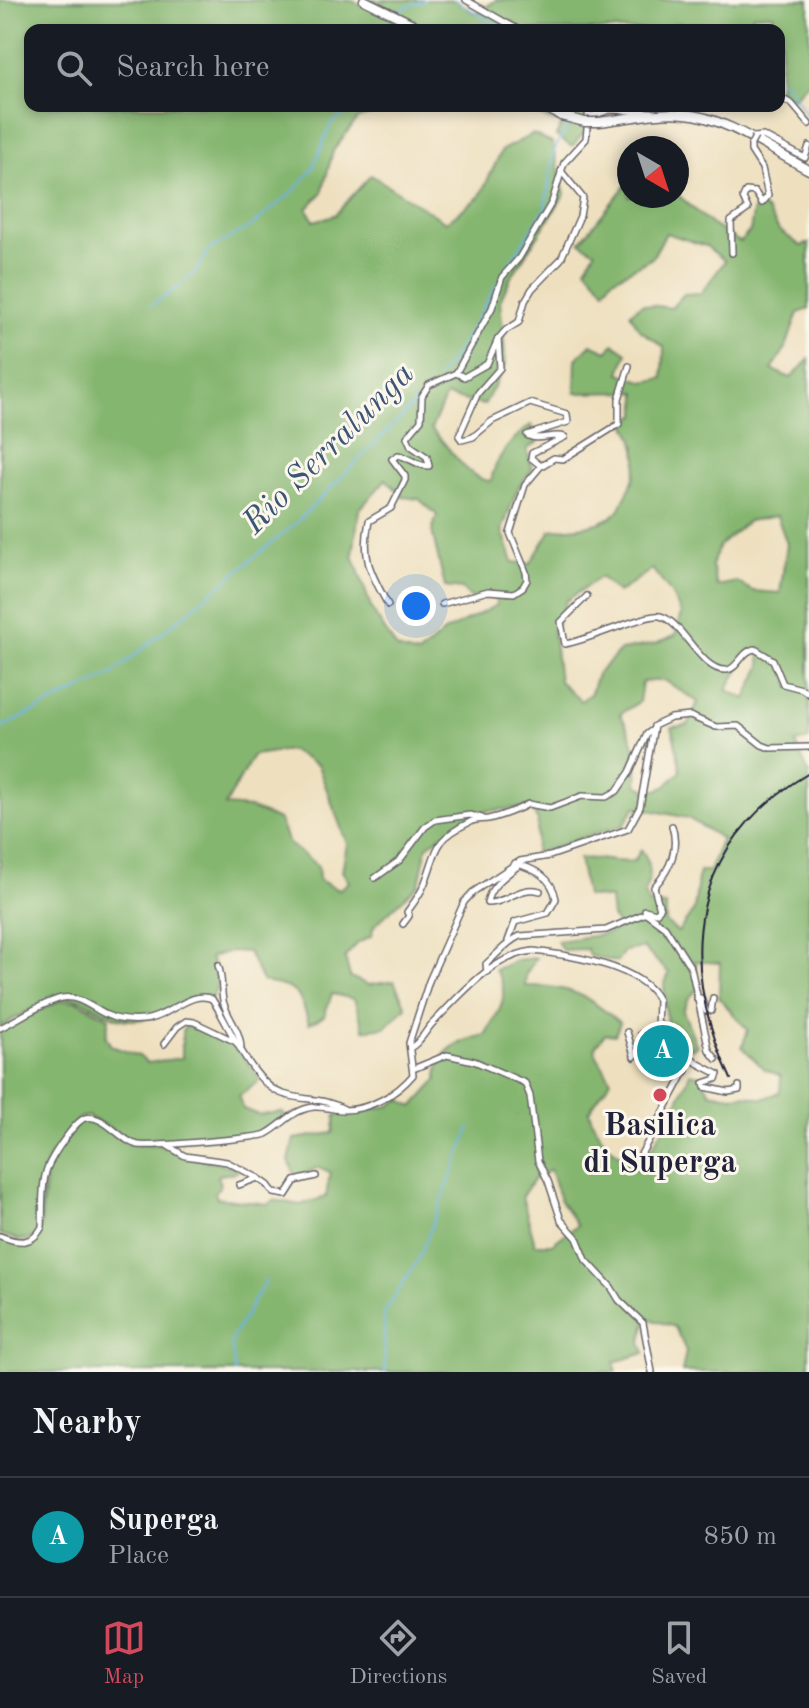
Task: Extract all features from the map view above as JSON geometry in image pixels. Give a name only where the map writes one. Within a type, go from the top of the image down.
[{"type":"main road","points":[[364,0],[414,24]]},
{"type":"main road","points":[[553,112],[585,122],[679,113],[710,118],[807,169]]},
{"type":"street","points":[[466,0],[508,24]]},
{"type":"street","points":[[785,100],[809,124]]},
{"type":"street","points":[[388,605],[366,563],[369,521],[391,508],[405,480],[403,472],[392,461],[394,456],[403,456],[429,466],[427,457],[411,446],[407,437],[421,420],[422,396],[429,385],[456,373],[492,308],[502,277],[519,258],[552,202],[561,171],[586,139],[588,112]]},
{"type":"street","points":[[588,117],[604,112]]},
{"type":"street","points":[[649,112],[655,115]]},
{"type":"street","points":[[763,136],[803,163],[807,169]]},
{"type":"street","points":[[732,253],[731,221],[748,209],[743,198],[746,191],[754,191],[762,203],[768,196],[762,168],[751,151],[755,137],[763,136],[803,157],[808,155],[806,149],[809,146]]},
{"type":"street","points":[[456,373],[464,377],[487,364],[498,339],[519,322],[532,289],[561,259],[580,216],[583,198],[561,171]]},
{"type":"street","points":[[498,339],[500,368],[478,393],[460,439],[465,441],[473,437],[492,421],[530,403],[562,411],[569,417],[568,422],[527,435],[533,438],[565,437],[532,453],[531,458],[541,466]]},
{"type":"street","points":[[442,604],[488,591],[514,593],[523,587],[527,580],[526,572],[510,533],[525,485],[541,466],[554,458],[563,459],[619,424],[619,399],[629,366]]},
{"type":"street","points":[[587,596],[561,622],[565,644],[648,617],[661,616],[715,666],[726,671],[746,652],[755,649],[773,660],[783,684],[809,694]]},
{"type":"street","points":[[0,1236],[27,1242],[39,1233],[46,1172],[74,1127],[88,1117],[100,1121],[135,1145],[167,1145],[262,1136],[296,1112],[313,1107],[356,1109],[387,1098],[411,1078],[413,1069],[409,1043],[429,981],[464,902],[473,892],[516,864],[573,849],[628,829],[640,807],[652,731],[663,720],[690,716],[716,727],[738,726],[770,748],[809,747]]},
{"type":"street","points":[[403,924],[423,887],[435,848],[444,838],[472,820],[491,819],[528,804],[550,808],[582,796],[606,797],[617,791],[630,772],[647,734],[652,731]]},
{"type":"street","points":[[375,878],[400,860],[425,827],[435,820],[470,815],[491,819]]},
{"type":"street","points":[[507,942],[520,936],[606,930],[646,910],[658,912],[654,887],[670,867],[675,843],[672,826]]},
{"type":"street","points":[[516,864],[496,885],[486,899],[487,903],[496,903],[530,888],[540,891]]},
{"type":"street","points":[[487,972],[486,964],[503,950],[515,922],[548,913],[556,899],[548,880],[529,866],[516,864]]},
{"type":"street","points":[[642,913],[665,927],[691,968],[709,1050],[716,1059]]},
{"type":"street","points":[[410,1048],[487,972],[504,959],[520,952],[533,951],[610,966],[654,991],[659,1004],[658,1030],[653,1042]]},
{"type":"street","points":[[218,965],[224,986],[222,1001],[240,1037],[239,1045]]},
{"type":"street","points":[[0,1028],[60,998],[78,999],[109,1017],[128,1021],[167,1015],[194,997],[201,996],[212,999],[239,1045],[270,1088],[282,1094],[316,1098],[345,1110]]},
{"type":"street","points":[[697,999],[701,998],[708,1011],[713,998]]},
{"type":"street","points":[[164,1044],[186,1021],[239,1045]]},
{"type":"street","points":[[641,1034],[658,1030]]},
{"type":"street","points":[[638,1160],[686,1070],[681,1058],[658,1030]]},
{"type":"street","points":[[658,1030],[697,1063],[718,1074],[718,1078],[706,1081],[704,1086],[728,1092],[736,1092],[739,1086]]},
{"type":"street","points":[[627,1032],[634,1056],[643,1046],[668,1042]]},
{"type":"street","points":[[413,1069],[447,1055],[474,1061],[525,1083],[530,1096],[538,1161],[561,1220],[577,1238],[586,1260],[643,1323],[652,1372]]},
{"type":"street","points":[[167,1145],[185,1156],[227,1162],[258,1178],[274,1193],[286,1195],[295,1181],[316,1176]]},
{"type":"street","points":[[239,1185],[258,1178]]},
{"type":"green space","points":[[0,0],[350,0],[362,5],[374,0],[454,0],[476,14],[496,0],[809,0],[809,81],[793,98],[785,95],[785,24],[776,24],[773,14],[753,15],[749,24],[24,24],[24,112],[378,112],[358,118],[333,151],[322,193],[307,209],[314,221],[335,215],[371,175],[446,222],[480,196],[502,150],[533,134],[552,143],[565,194],[510,279],[500,301],[506,364],[484,405],[446,396],[431,429],[466,469],[491,481],[505,449],[531,425],[538,442],[527,449],[532,469],[518,488],[502,530],[513,562],[530,564],[551,530],[586,526],[611,517],[620,509],[631,486],[637,458],[634,439],[624,420],[637,415],[637,392],[575,393],[576,359],[591,344],[607,351],[614,344],[627,353],[620,373],[645,382],[663,378],[664,347],[640,330],[630,313],[642,304],[671,308],[684,294],[701,293],[725,261],[706,246],[666,233],[652,258],[611,280],[605,290],[586,268],[595,251],[580,242],[617,196],[617,208],[689,208],[689,205],[711,224],[740,242],[750,231],[755,202],[767,211],[779,230],[801,246],[809,243],[809,309],[798,313],[786,347],[772,370],[791,378],[809,359],[809,740],[795,743],[809,774],[809,1372],[682,1372],[686,1351],[675,1327],[647,1318],[641,1342],[645,1353],[614,1362],[617,1372],[0,1372],[0,1238],[26,1243],[40,1234],[46,1173],[53,1157],[80,1121],[100,1124],[128,1142],[162,1146],[240,1169],[235,1173],[218,1175],[220,1186],[215,1192],[217,1198],[268,1204],[274,1200],[300,1205],[326,1197],[330,1172],[319,1167],[296,1178],[289,1161],[294,1139],[333,1133],[336,1115],[390,1106],[400,1099],[413,1107],[437,1080],[441,1061],[451,1048],[485,1035],[502,1004],[503,988],[495,970],[516,960],[536,958],[526,974],[525,986],[554,987],[577,994],[620,1023],[615,1035],[605,1034],[595,1047],[611,1080],[589,1111],[602,1137],[639,1170],[675,1108],[690,1073],[700,1075],[710,1092],[763,1099],[780,1092],[781,1076],[764,1069],[742,1047],[748,1030],[719,998],[720,963],[695,961],[699,988],[689,998],[683,1011],[697,1046],[691,1049],[667,1027],[664,986],[669,973],[643,948],[624,951],[617,962],[589,956],[587,949],[562,950],[557,941],[599,935],[621,928],[612,917],[610,899],[586,896],[579,859],[634,861],[641,850],[648,860],[650,871],[644,893],[650,904],[666,906],[666,923],[678,932],[694,910],[699,871],[709,871],[722,839],[688,818],[635,807],[623,826],[535,853],[538,821],[530,807],[485,811],[462,821],[427,846],[419,884],[374,926],[371,936],[357,944],[345,957],[350,977],[368,985],[394,981],[406,1007],[385,1027],[364,1030],[354,999],[332,994],[324,1016],[309,1024],[295,993],[283,986],[262,981],[248,952],[232,951],[210,957],[217,983],[212,998],[194,996],[153,1017],[120,1018],[80,1000],[56,998],[0,1027]],"holes":[[[386,479],[403,497],[419,499],[437,515],[432,531],[445,587],[462,589],[470,598],[493,594],[497,605],[444,632],[418,655],[397,649],[372,610],[353,555],[359,510]],[[777,516],[787,544],[780,593],[753,591],[737,582],[717,586],[712,565],[719,546],[748,521]],[[652,569],[671,593],[681,613],[675,636],[655,644],[621,650],[597,674],[591,693],[581,701],[559,681],[553,632],[566,601],[600,577],[618,593]],[[759,652],[761,666],[746,699],[727,690],[748,654]],[[664,680],[698,702],[688,725],[672,727],[681,771],[665,787],[651,792],[637,785],[634,748],[620,714],[639,702],[642,682]],[[290,750],[318,766],[347,844],[342,871],[349,882],[338,890],[319,880],[318,866],[288,843],[279,820],[250,808],[225,806],[253,755]],[[550,1170],[560,1200],[577,1225],[552,1244],[535,1244],[522,1196],[534,1179]]]},
{"type":"green space","points":[[533,112],[601,112],[572,147],[556,136],[562,123]]},
{"type":"green space","points":[[61,1000],[77,1001],[109,1018],[106,1037],[111,1046],[139,1056],[147,1063],[182,1058],[182,1031],[187,1025],[238,1048],[260,1080],[239,1096],[243,1109],[260,1115],[282,1112],[285,1115],[259,1134],[145,1143],[130,1139],[87,1116],[79,1118],[50,1155],[43,1172],[40,1227],[33,1238],[19,1240],[0,1234],[0,1030]]},
{"type":"waterway","points":[[400,14],[403,8],[425,0]]},
{"type":"waterway","points":[[455,0],[496,24]]},
{"type":"waterway","points":[[397,20],[397,24]]},
{"type":"waterway","points":[[785,83],[809,118]]},
{"type":"waterway","points":[[151,305],[191,276],[207,251],[254,224],[298,187],[313,168],[331,123],[349,112]]},
{"type":"waterway","name":"Rio Serralunga","points":[[505,270],[545,208],[554,151],[570,121]]},
{"type":"waterway","name":"Rio Serralunga","points":[[438,378],[458,351],[498,282]]},
{"type":"waterway","name":"Rio Serralunga","points":[[0,728],[112,674],[296,523],[420,398]]},
{"type":"waterway","points":[[385,1372],[384,1313],[420,1256],[470,1128]]},
{"type":"waterway","points":[[235,1372],[231,1340],[266,1280]]},
{"type":"tram line","points":[[731,1079],[713,1034],[703,991],[699,948],[704,908],[717,869],[738,834],[769,802],[809,773]]},
{"type":"place","name":"Superga","points":[[663,1051]]},
{"type":"place","name":"Basilica di Superga","points":[[660,1095]]}]
